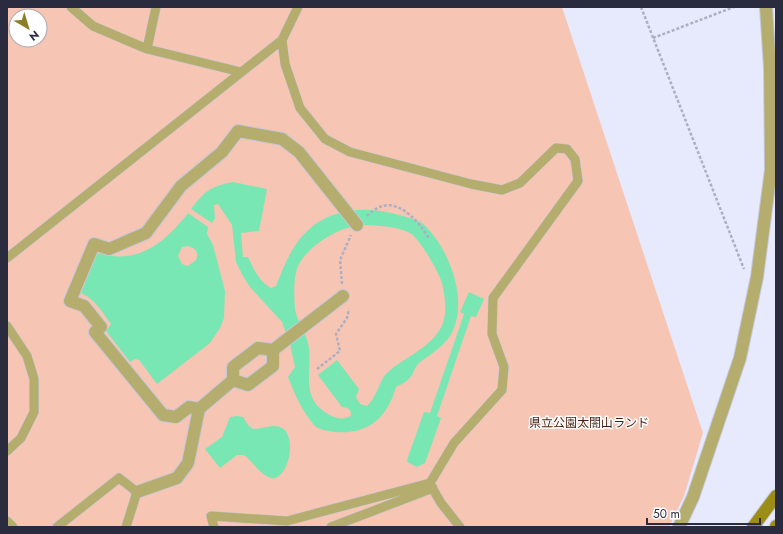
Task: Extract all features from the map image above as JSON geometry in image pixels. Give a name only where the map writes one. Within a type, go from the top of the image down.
[{"type":"main road","points":[[753,527],[776,496]]},
{"type":"street","points":[[679,527],[693,497],[740,358],[757,277],[771,170],[770,67],[766,7]]},
{"type":"street","points":[[199,409],[189,407],[176,417],[163,416],[95,332],[101,327],[97,322],[84,306],[70,301],[94,244],[108,249],[146,233],[182,186],[222,152],[238,131],[282,139],[300,152],[357,225]]},
{"type":"street","points":[[137,492],[177,478],[188,463],[199,409],[233,380],[233,368],[258,348],[273,350],[343,296]]},
{"type":"street","points":[[233,380],[248,385],[267,371],[273,366],[273,350]]},
{"type":"lane","points":[[71,7],[94,26],[147,49],[241,72]]},
{"type":"lane","points":[[147,49],[156,7]]},
{"type":"lane","points":[[9,254],[282,40],[298,7]]},
{"type":"lane","points":[[282,40],[285,64],[300,108],[325,139],[350,152],[471,184],[502,190],[520,183],[556,148],[568,149],[575,159],[578,181],[493,298],[492,334],[504,367],[502,390],[454,443],[431,485],[331,527]]},
{"type":"lane","points":[[7,326],[27,356],[34,379],[34,412],[21,438],[7,451]]},
{"type":"lane","points":[[57,527],[119,478],[137,492],[126,527]]},
{"type":"lane","points":[[214,527],[210,516],[287,520],[431,485]]},
{"type":"lane","points":[[431,485],[441,503],[460,527]]},
{"type":"lane","points":[[7,521],[13,527]]},
{"type":"path","points":[[641,7],[745,272]]},
{"type":"path","points":[[653,38],[734,7]]},
{"type":"path","points":[[317,370],[340,351],[336,334],[347,318],[350,308],[343,296],[340,260],[347,241],[357,225],[371,212],[385,206],[403,208],[418,222],[429,238]]},
{"type":"green space","name":"県立公園太閤山ランド","points":[[7,7],[562,7],[703,433],[684,496],[669,527],[7,527]]},
{"type":"shaded area","points":[[233,182],[267,189],[259,231],[241,233],[243,257],[248,257],[260,279],[271,288],[276,286],[288,257],[307,231],[328,217],[340,213],[353,210],[365,210],[391,213],[411,218],[423,224],[432,233],[440,245],[453,272],[456,287],[458,301],[454,328],[447,340],[438,349],[418,364],[409,379],[396,387],[387,408],[374,423],[366,428],[356,431],[334,432],[318,428],[310,420],[302,408],[288,377],[295,367],[290,344],[282,322],[250,287],[243,276],[236,262],[232,225],[218,204],[214,205],[215,218],[212,223],[191,209],[209,190],[219,185]],"holes":[[[365,225],[400,229],[410,233],[419,242],[430,258],[441,281],[445,300],[445,314],[443,323],[433,339],[384,376],[374,398],[367,406],[360,404],[356,397],[359,389],[337,360],[318,375],[342,407],[348,408],[351,412],[351,416],[337,418],[331,416],[319,407],[313,399],[310,391],[308,343],[297,318],[295,309],[295,280],[299,264],[312,248],[324,239],[344,229]]]},
{"type":"shaded area","points":[[188,213],[208,227],[207,234],[213,245],[225,291],[224,318],[220,328],[210,343],[157,384],[139,360],[135,359],[130,362],[106,331],[111,324],[94,302],[81,293],[97,253],[111,256],[137,254],[159,242],[179,224]],"holes":[[[188,246],[193,248],[197,255],[196,260],[188,266],[182,264],[178,256],[182,247]]]},
{"type":"shaded area","points":[[469,292],[484,299],[476,317],[471,316],[437,416],[441,418],[425,463],[417,467],[407,462],[408,457],[424,412],[430,413],[464,314],[460,312]]},
{"type":"shaded area","points":[[230,417],[243,417],[248,425],[253,429],[277,426],[286,431],[289,438],[289,456],[287,465],[278,477],[272,478],[264,475],[244,455],[237,455],[220,468],[205,449],[222,437]]}]
